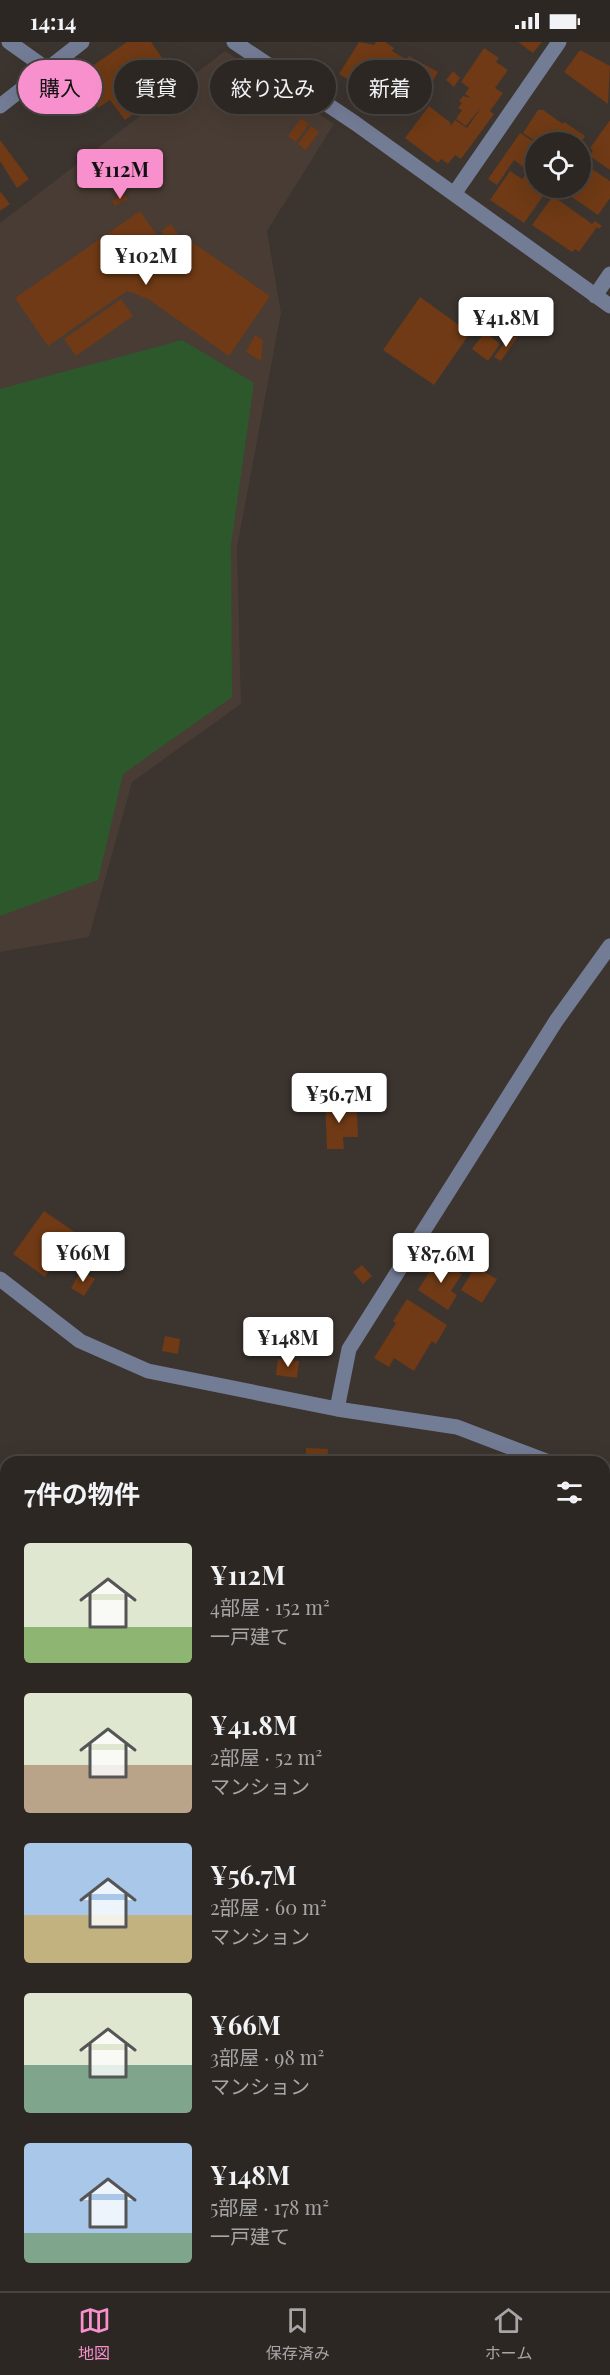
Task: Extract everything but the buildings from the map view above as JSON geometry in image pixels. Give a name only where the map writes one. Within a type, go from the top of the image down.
[{"type":"street","points":[[9,42],[34,60]]},
{"type":"street","points":[[59,60],[82,42]]},
{"type":"street","points":[[234,42],[454,194],[610,306]]},
{"type":"street","points":[[454,194],[559,42]]},
{"type":"street","points":[[0,106],[18,92]]},
{"type":"street","points":[[595,296],[610,274]]},
{"type":"street","points":[[337,1409],[349,1349],[556,1021],[610,946]]},
{"type":"street","points":[[0,1278],[80,1341],[148,1371],[337,1409],[457,1427],[533,1456]]},
{"type":"shaded area","points":[[225,51],[238,60],[213,60]]},
{"type":"shaded area","points":[[210,62],[210,114],[319,114],[334,124],[267,231],[281,313],[237,548],[241,704],[132,782],[89,937],[0,952],[0,223],[143,114],[198,114],[198,72]]},
{"type":"green space","points":[[182,340],[254,383],[231,545],[232,697],[123,774],[98,880],[0,916],[0,389]]}]
